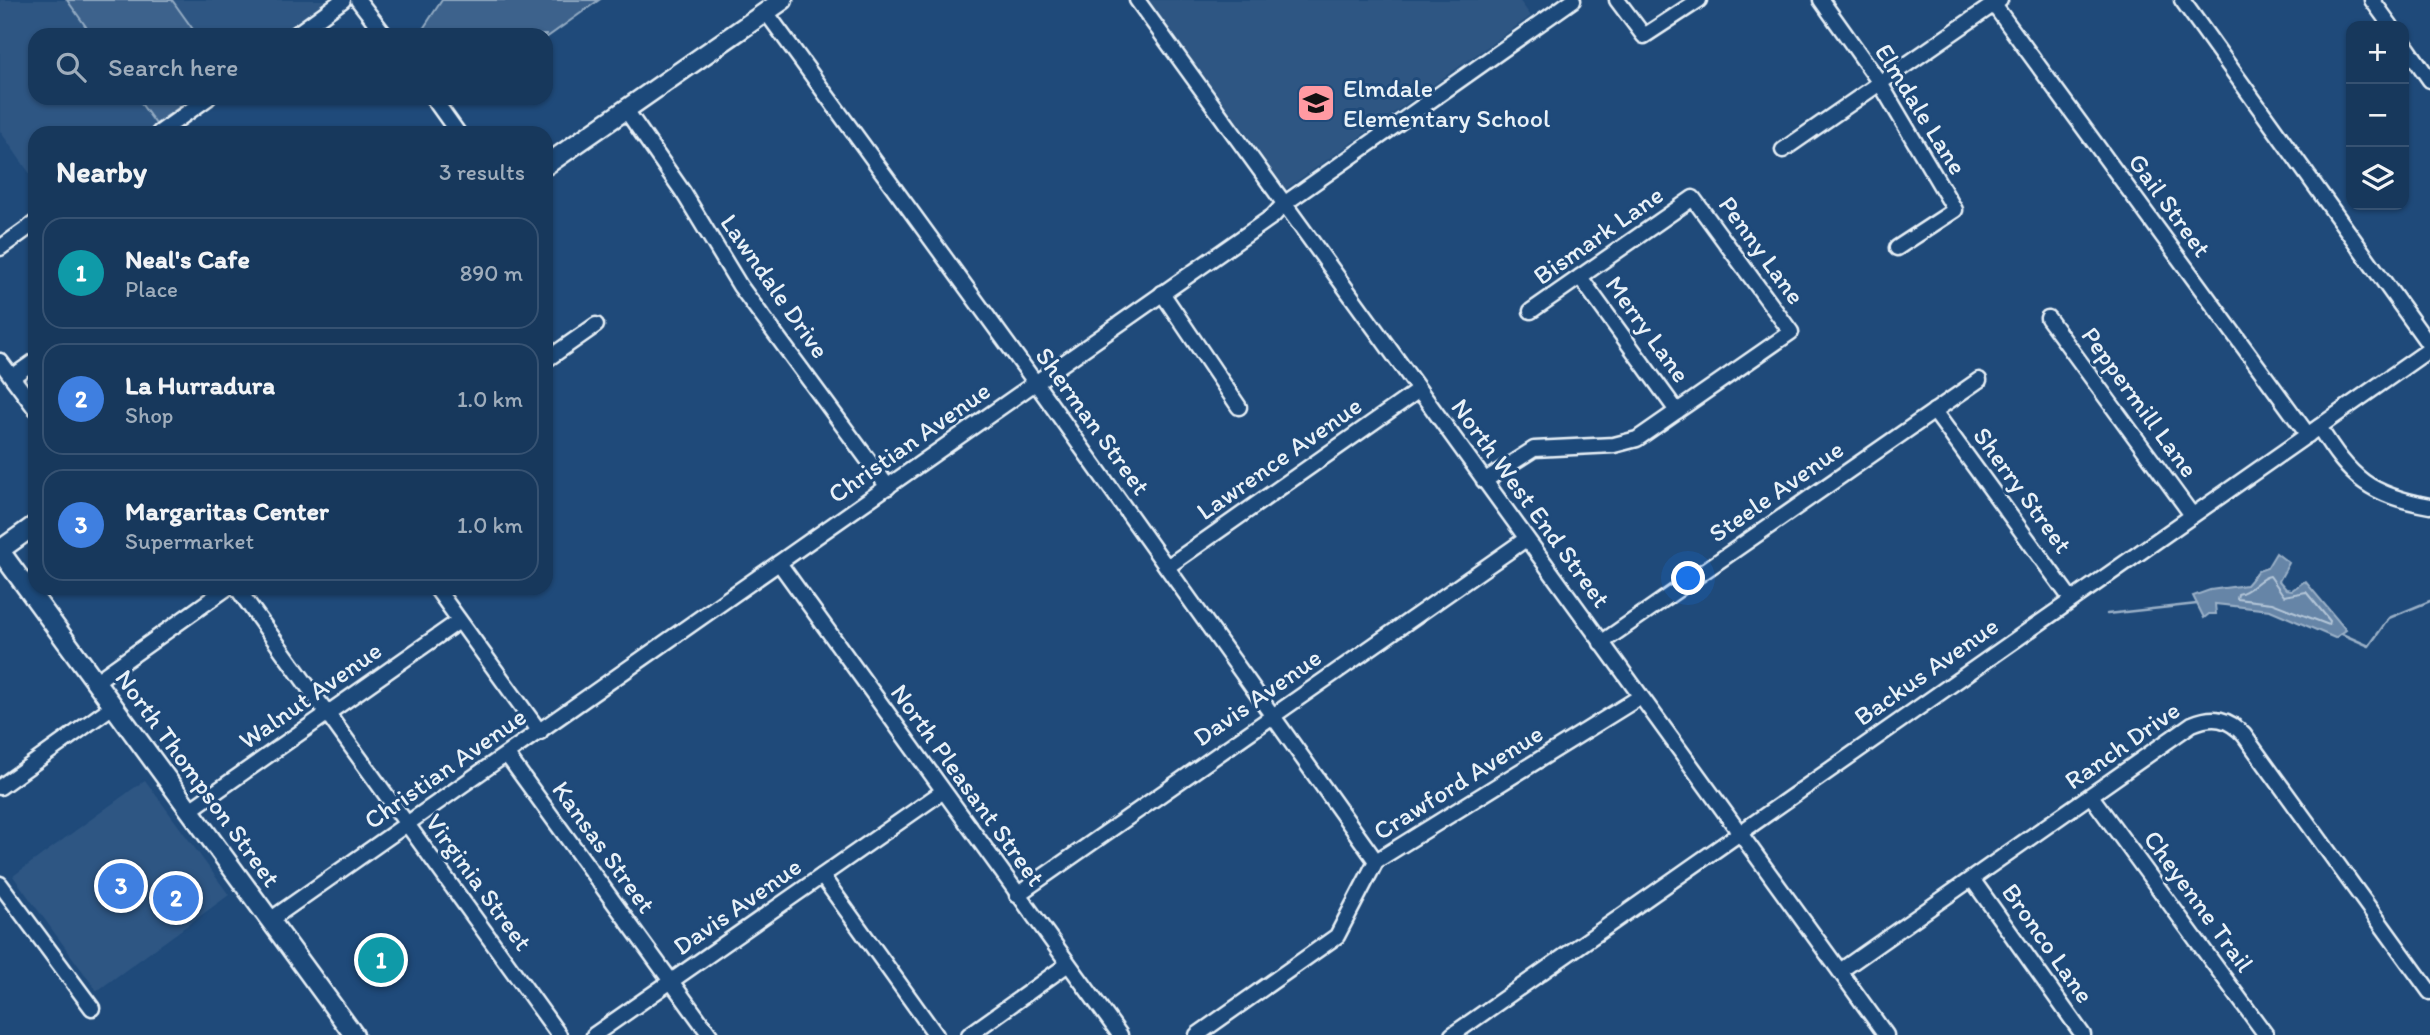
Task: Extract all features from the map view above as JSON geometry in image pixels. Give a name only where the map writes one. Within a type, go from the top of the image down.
[{"type":"main road","points":[[553,160],[783,0]]},
{"type":"main road","points":[[0,550],[28,530]]},
{"type":"main road","name":"North Thompson Street","points":[[0,550],[28,589]]},
{"type":"main road","name":"North Thompson Street","points":[[32,595],[354,1035]]},
{"type":"street","points":[[305,28],[343,0]]},
{"type":"street","points":[[358,0],[380,28]]},
{"type":"street","name":"North West End Street","points":[[1137,0],[1886,1035]]},
{"type":"street","name":"Christian Avenue","points":[[270,920],[1273,216],[1284,204],[1573,0]]},
{"type":"street","points":[[1617,0],[1644,36],[1699,0]]},
{"type":"street","name":"Elmdale Lane","points":[[1821,0],[1880,83],[1955,210],[1897,248]]},
{"type":"street","points":[[2182,0],[2430,347]]},
{"type":"street","points":[[2372,0],[2387,21]]},
{"type":"street","points":[[1783,150],[1997,2]]},
{"type":"street","name":"Gail Street","points":[[1997,2],[2313,431],[2343,463],[2381,494],[2430,506]]},
{"type":"street","name":"Sherman Street","points":[[766,12],[1035,382],[1377,861]]},
{"type":"street","points":[[2409,50],[2430,80]]},
{"type":"street","points":[[169,126],[198,105]]},
{"type":"street","points":[[438,105],[453,126]]},
{"type":"street","name":"Lawndale Drive","points":[[626,110],[683,192],[740,286],[888,487]]},
{"type":"street","name":"Bismark Lane","points":[[1531,312],[1693,198]]},
{"type":"street","name":"Penny Lane","points":[[1677,411],[1791,332],[1693,198]]},
{"type":"street","points":[[0,248],[28,228]]},
{"type":"street","name":"Merry Lane","points":[[1580,277],[1677,411]]},
{"type":"street","points":[[1162,293],[1239,407]]},
{"type":"street","name":"Peppermill Lane","points":[[2048,318],[2192,515]]},
{"type":"street","points":[[553,355],[596,325]]},
{"type":"street","name":"Backus Avenue","points":[[1452,1035],[2430,347]]},
{"type":"street","points":[[0,360],[28,399]]},
{"type":"street","points":[[12,377],[28,366]]},
{"type":"street","name":"Steele Avenue","points":[[1601,643],[1979,380]]},
{"type":"street","name":"Lawrence Avenue","points":[[1167,567],[1419,390]]},
{"type":"street","points":[[1484,481],[1534,449],[1614,444],[1636,439],[1677,411]]},
{"type":"street","name":"Sherry Street","points":[[1934,411],[2071,599]]},
{"type":"street","name":"Davis Avenue","points":[[1017,895],[1525,539]]},
{"type":"street","name":"North Pleasant Street","points":[[779,563],[1120,1035]]},
{"type":"street","points":[[95,682],[217,595]]},
{"type":"street","name":"Virginia Street","points":[[242,595],[559,1035]]},
{"type":"street","points":[[441,595],[540,732]]},
{"type":"street","name":"Walnut Avenue","points":[[190,810],[459,621]]},
{"type":"street","name":"Crawford Avenue","points":[[1197,1035],[1337,936],[1377,861],[1640,697]]},
{"type":"street","points":[[0,787],[113,706]]},
{"type":"street","name":"Ranch Drive","points":[[1840,971],[2192,724],[2206,718],[2220,718],[2233,724],[2430,992]]},
{"type":"street","name":"Kansas Street","points":[[507,755],[710,1035]]},
{"type":"street","name":"Davis Avenue","points":[[594,1035],[942,792]]},
{"type":"street","name":"Cheyenne Trail","points":[[2091,796],[2266,1035]]},
{"type":"street","points":[[822,876],[936,1035]]},
{"type":"street","name":"Bronco Lane","points":[[1972,879],[2083,1035]]},
{"type":"street","points":[[0,884],[92,1008]]},
{"type":"street","points":[[969,1035],[1068,964]]},
{"type":"shaded area","points":[[0,0],[343,0],[305,28],[28,28],[28,105],[198,105],[169,126],[28,126],[28,171],[0,131]]},
{"type":"shaded area","points":[[67,0],[172,0],[192,28],[87,28]]},
{"type":"shaded area","points":[[442,0],[599,0],[553,33],[553,28],[424,28]]},
{"type":"shaded area","name":"Elmdale Elementary School","points":[[1149,0],[1519,0],[1531,16],[1286,189]]},
{"type":"shaded area","points":[[142,105],[182,105],[156,124]]},
{"type":"shaded area","points":[[145,780],[229,895],[97,991],[13,876]]},
{"type":"water","points":[[2276,553],[2289,563],[2279,581],[2286,589],[2292,590],[2305,581],[2346,630],[2335,638],[2270,610],[2215,604],[2216,614],[2209,614],[2204,618],[2193,596],[2210,590],[2246,585],[2258,571],[2267,568]]},
{"type":"waterway","points":[[2342,634],[2369,646],[2389,618],[2430,601]]},
{"type":"waterway","points":[[2107,614],[2197,604]]},
{"type":"place","name":"Elmdale Elementary School","points":[[1316,103]]},
{"type":"place","name":"Margaritas Center","points":[[121,886]]},
{"type":"place","name":"La Hurradura","points":[[176,898]]},
{"type":"place","name":"Neal's Cafe","points":[[381,960]]}]
